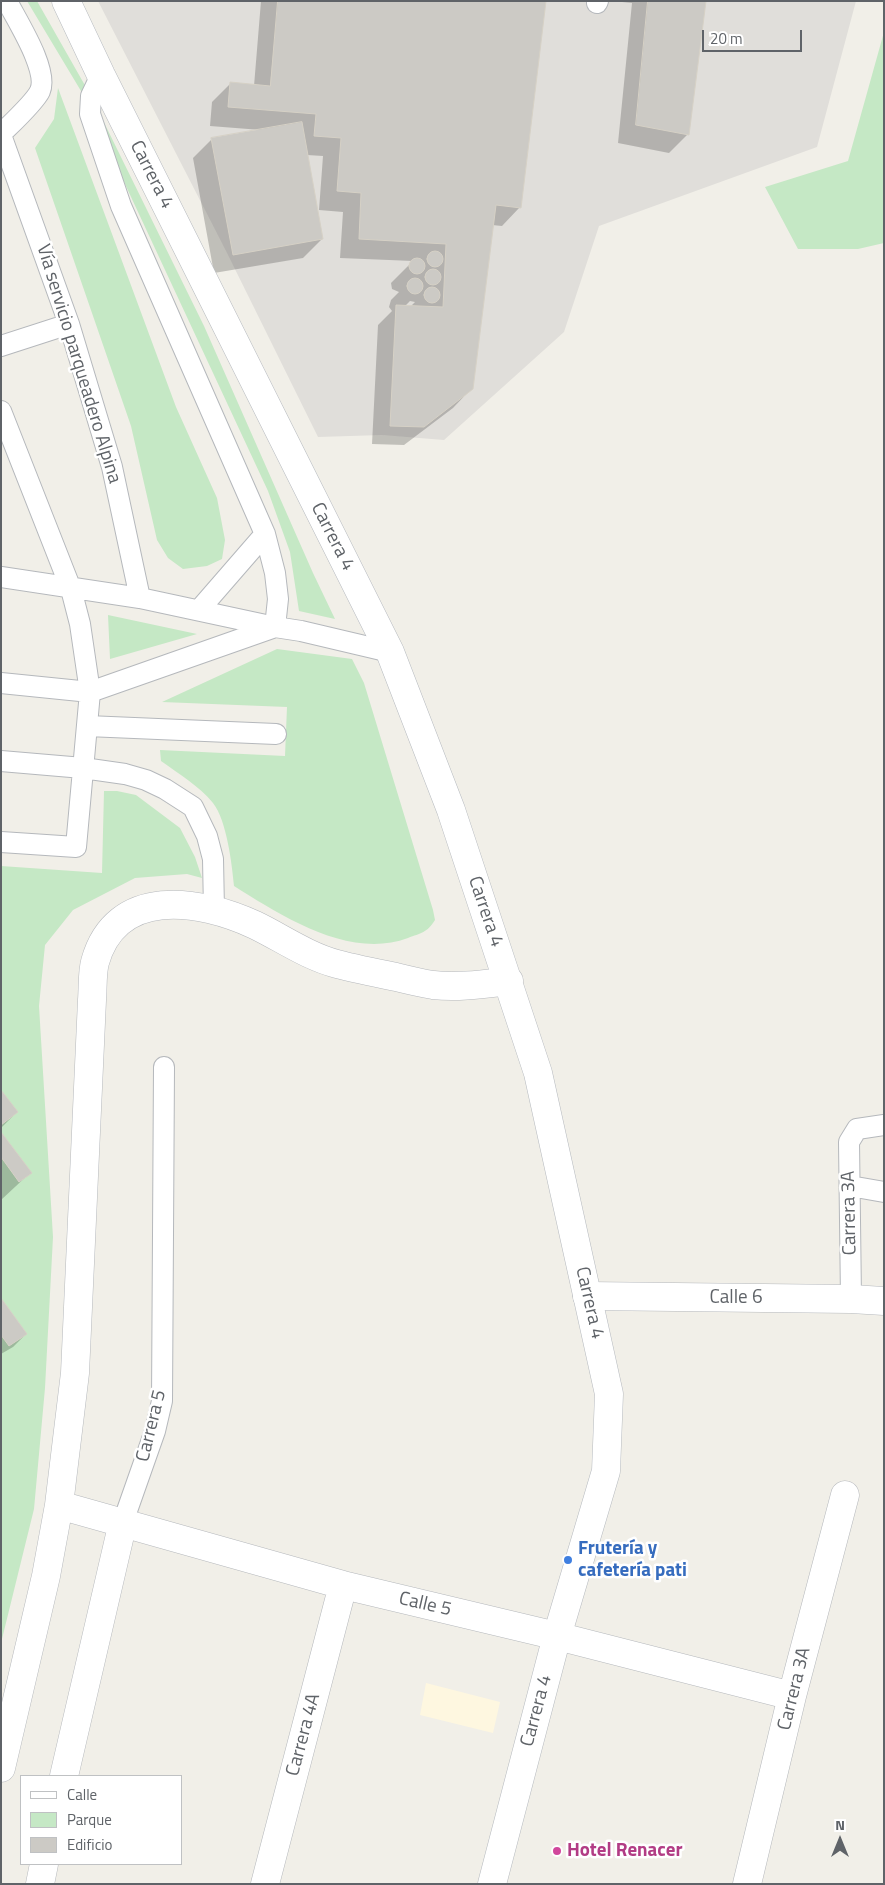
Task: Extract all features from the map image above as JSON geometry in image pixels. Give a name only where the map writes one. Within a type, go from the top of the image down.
[{"type":"street","name":"Carrera 4","points":[[66,1],[101,75],[390,652],[451,810],[538,1073],[609,1394],[606,1471],[557,1636],[492,1884]]},
{"type":"street","points":[[1,1768],[46,1576],[59,1505],[75,1373],[95,962],[108,934],[123,918],[147,907],[171,904],[214,910],[255,925],[288,944],[335,964],[433,985],[470,986],[509,981]]},
{"type":"street","name":"Calle 6","points":[[587,1296],[884,1301]]},
{"type":"street","name":"Carrera 3A","points":[[747,1884],[792,1696],[845,1495]]},
{"type":"street","name":"Calle 5","points":[[59,1505],[343,1585],[557,1636],[792,1696]]},
{"type":"street","name":"Carrera 5","points":[[64,1775],[123,1522]]},
{"type":"street","name":"Carrera 4A","points":[[265,1884],[343,1585]]},
{"type":"street","points":[[40,1884],[44,1865]]},
{"type":"lane","name":"Vía servicio parqueadero Alpina","points":[[8,1],[38,64],[42,78],[39,92],[1,134],[69,324],[112,467],[140,598]]},
{"type":"lane","points":[[101,75],[91,96],[92,123],[121,206],[266,534],[278,599],[275,627]]},
{"type":"lane","points":[[1,346],[69,324]]},
{"type":"lane","points":[[1,412],[72,588],[80,624],[90,692],[76,847],[1,842]]},
{"type":"lane","points":[[199,610],[266,534]]},
{"type":"lane","points":[[1,577],[140,598],[301,631],[390,652]]},
{"type":"lane","points":[[1,683],[90,692],[275,627]]},
{"type":"lane","points":[[87,726],[276,734]]},
{"type":"lane","points":[[1,761],[83,768],[125,774],[146,780],[165,789],[193,807],[207,836],[213,859],[214,910]]},
{"type":"lane","name":"Carrera 5","points":[[123,1522],[155,1431],[162,1401],[164,1066]]},
{"type":"lane","name":"Carrera 3A","points":[[851,1299],[849,1142],[857,1129],[884,1126]]},
{"type":"lane","points":[[850,1186],[884,1192]]},
{"type":"shaded area","points":[[98,1],[856,1],[817,147],[599,226],[564,332],[444,440],[382,435],[318,437],[227,253]]},
{"type":"shaded area","points":[[426,1683],[500,1702],[493,1733],[420,1715]]},
{"type":"green space","points":[[27,1],[37,1],[91,96],[204,326],[335,619],[299,611],[290,552],[268,491],[84,96]]},
{"type":"green space","points":[[884,32],[884,243],[858,249],[798,249],[765,187],[848,161]]},
{"type":"green space","points":[[58,88],[176,407],[217,498],[225,540],[222,559],[207,566],[183,569],[168,558],[157,540],[131,426],[35,148],[54,119]]},
{"type":"green space","points":[[108,615],[197,634],[110,659]]},
{"type":"green space","points":[[277,649],[352,659],[364,683],[433,910],[435,920],[423,932],[386,943],[363,943],[340,939],[317,931],[273,910],[234,886],[228,843],[218,811],[202,791],[161,761],[160,750],[285,756],[287,707],[162,702]]},
{"type":"green space","points":[[104,791],[117,791],[136,795],[180,828],[195,857],[202,878],[187,874],[135,878],[73,910],[45,945],[39,1006],[53,1237],[45,1388],[34,1509],[1,1643],[1,866],[102,873]]},
{"type":"building","points":[[278,1],[546,1],[521,208],[496,205],[473,389],[424,427],[390,426],[396,305],[443,307],[446,244],[359,239],[361,193],[337,191],[341,138],[314,136],[316,114],[228,107],[230,82],[270,86]]},
{"type":"building","points":[[648,1],[706,1],[689,135],[636,125]]},
{"type":"building","points":[[302,122],[323,239],[233,255],[211,138]]},
{"type":"building","points":[[435,251],[441,253],[443,259],[441,265],[435,267],[429,265],[427,259],[429,253]]},
{"type":"building","points":[[417,258],[423,260],[425,266],[423,272],[417,274],[411,272],[409,266],[411,260]]},
{"type":"building","points":[[433,269],[439,271],[441,277],[439,283],[433,285],[427,283],[425,277],[427,271]]},
{"type":"building","points":[[415,278],[421,280],[423,286],[421,292],[415,294],[409,292],[407,286],[409,280]]},
{"type":"building","points":[[432,287],[438,289],[440,295],[438,301],[432,303],[426,301],[424,295],[426,289]]},
{"type":"building","points":[[1,1090],[18,1112],[1,1125]]},
{"type":"building","points":[[1,1132],[32,1173],[19,1182],[1,1157]]},
{"type":"building","points":[[1,1298],[27,1334],[9,1346],[1,1335]]},
{"type":"place","name":"Frutería y cafetería pati","points":[[568,1560]]},
{"type":"place","name":"Hotel Renacer","points":[[557,1851]]}]
